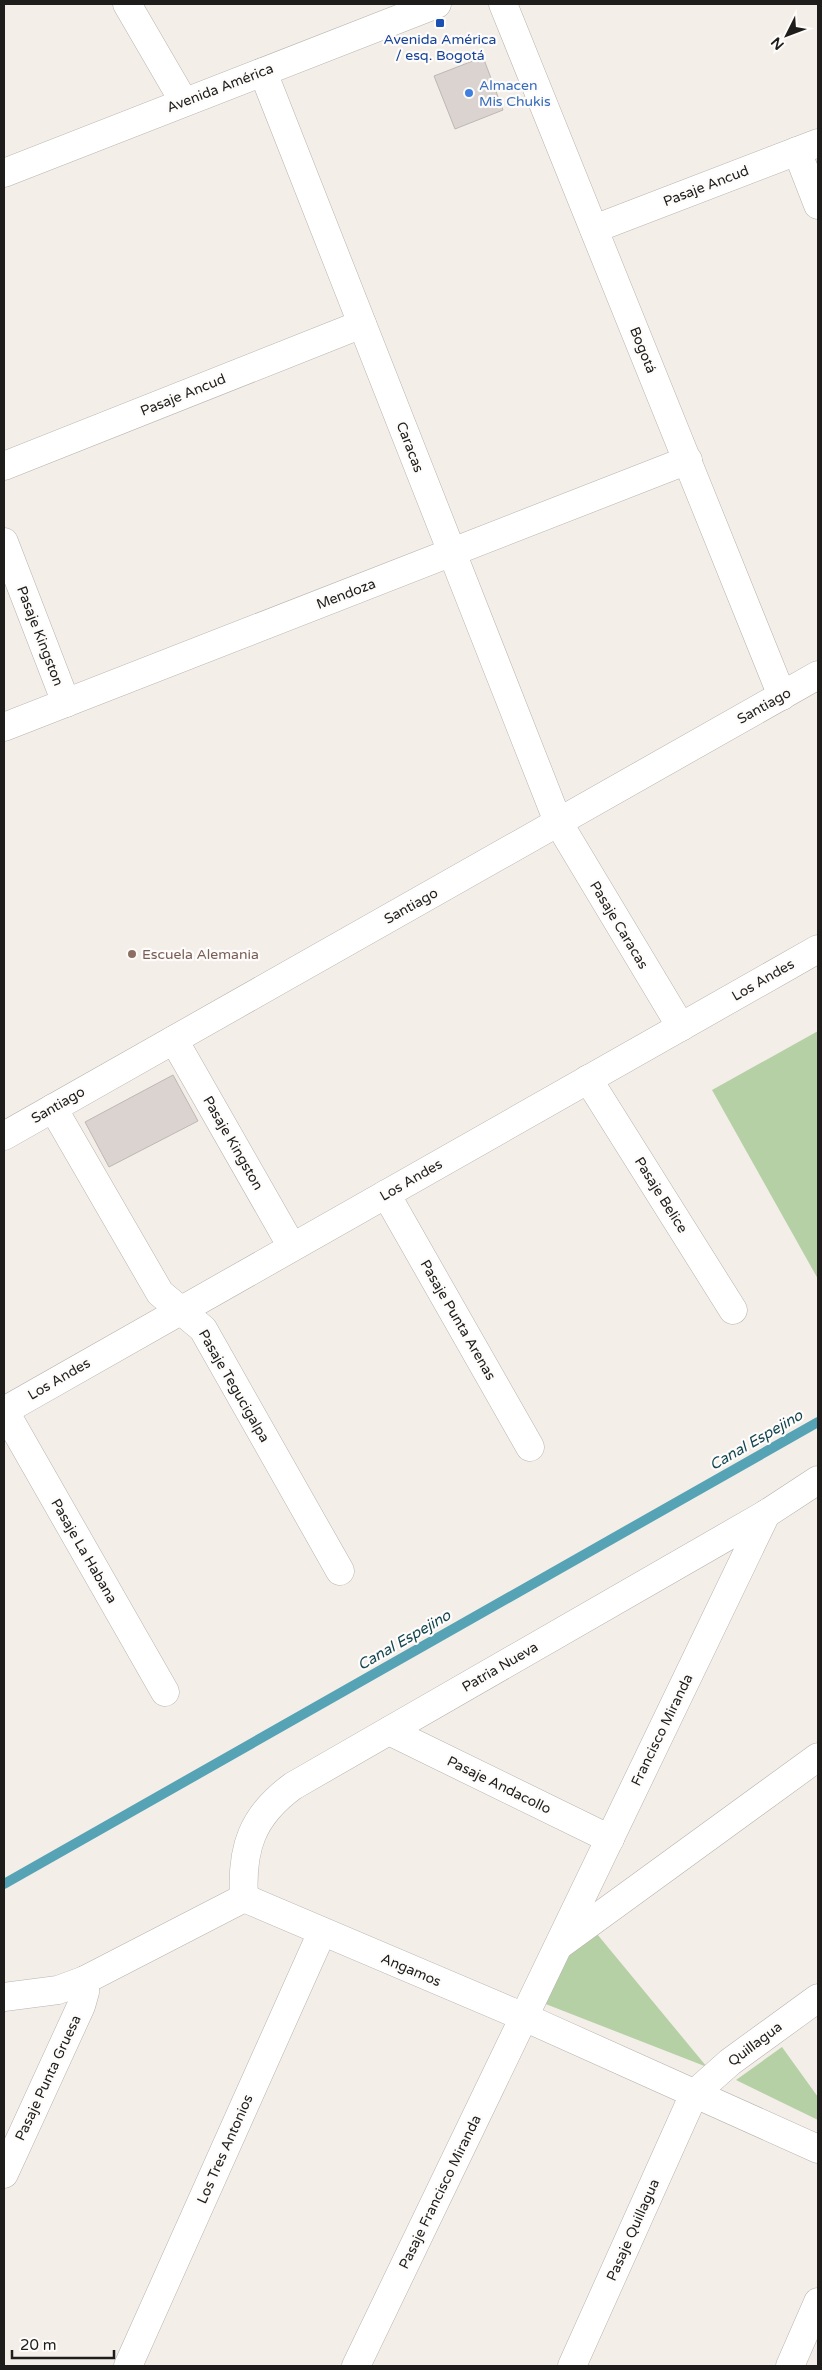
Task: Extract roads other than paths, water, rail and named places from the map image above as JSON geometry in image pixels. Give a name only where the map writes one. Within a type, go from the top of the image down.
[{"type":"street","points":[[128,4],[184,102]]},
{"type":"street","name":"Avenida América","points":[[4,173],[437,4]]},
{"type":"street","name":"Bogotá","points":[[503,4],[782,696]]},
{"type":"street","name":"Caracas","points":[[263,72],[558,822]]},
{"type":"street","points":[[807,147],[818,205]]},
{"type":"street","name":"Pasaje Ancud","points":[[594,229],[807,147]]},
{"type":"street","name":"Pasaje Ancud","points":[[4,466],[362,324]]},
{"type":"street","name":"Mendoza","points":[[4,727],[688,460]]},
{"type":"street","name":"Pasaje Kingston","points":[[4,542],[66,702]]},
{"type":"street","name":"Santiago","points":[[4,1136],[818,675]]},
{"type":"street","name":"Pasaje Caracas","points":[[558,822],[681,1027]]},
{"type":"street","name":"Los Andes","points":[[4,1410],[818,949]]},
{"type":"street","name":"Pasaje Kingston","points":[[174,1040],[292,1247]]},
{"type":"street","name":"Pasaje Belice","points":[[588,1079],[733,1310]]},
{"type":"street","name":"Pasaje Tegucigalpa","points":[[53,1108],[160,1293],[203,1329],[340,1571]]},
{"type":"street","name":"Pasaje Punta Arenas","points":[[386,1194],[530,1447]]},
{"type":"street","name":"Pasaje La Habana","points":[[4,1410],[165,1692]]},
{"type":"street","name":"Patria Nueva","points":[[244,1898],[242,1876],[249,1839],[265,1811],[278,1797],[293,1786],[766,1514],[818,1480]]},
{"type":"street","name":"Francisco Miranda","points":[[524,2017],[766,1514]]},
{"type":"street","name":"Pasaje Andacollo","points":[[389,1731],[610,1839]]},
{"type":"street","name":"Francisco Miranda","points":[[558,1946],[818,1756]]},
{"type":"street","points":[[4,1996],[58,1990],[85,1980],[244,1898]]},
{"type":"street","name":"Angamos","points":[[244,1898],[524,2017],[818,2149]]},
{"type":"street","name":"Los Tres Antonios","points":[[128,2366],[322,1932]]},
{"type":"street","name":"Pasaje Punta Gruesa","points":[[4,2174],[81,2006],[86,1992],[85,1980]]},
{"type":"street","name":"Quillagua","points":[[694,2094],[730,2062],[818,1998]]},
{"type":"street","name":"Pasaje Francisco Miranda","points":[[356,2366],[524,2017]]},
{"type":"street","name":"Pasaje Quillagua","points":[[572,2366],[694,2094]]},
{"type":"street","points":[[790,2366],[818,2302]]},
{"type":"waterway","name":"Canal Espejino","points":[[4,1884],[818,1422]]},
{"type":"place","name":"Avenida América / esq. Bogotá","points":[[440,23]]},
{"type":"place","name":"Almacen Mis Chukis","points":[[469,93]]},
{"type":"place","name":"Escuela Alemania","points":[[132,954]]}]
